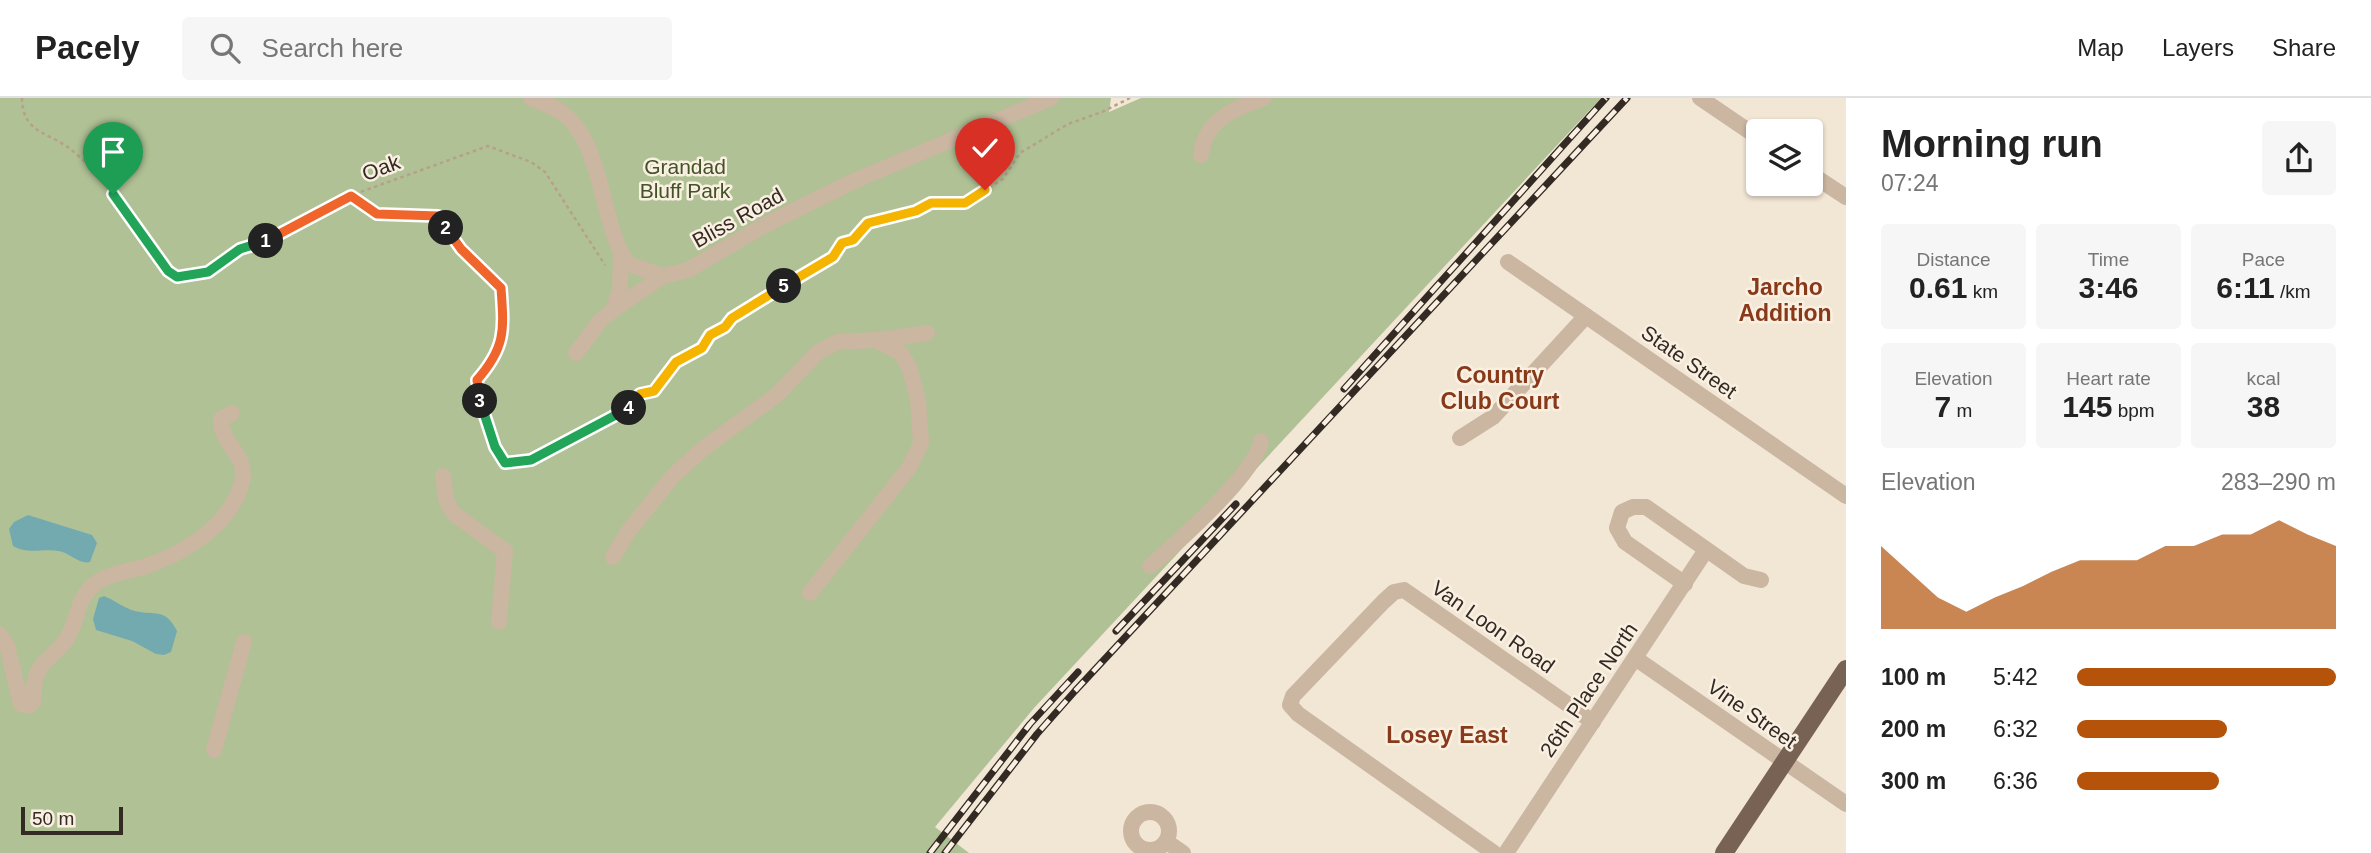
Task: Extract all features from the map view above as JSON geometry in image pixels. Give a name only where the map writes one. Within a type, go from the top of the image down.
[{"type":"main road","points":[[1724,853],[1846,669]]},
{"type":"street","points":[[531,98],[562,113],[577,129],[596,167],[621,254],[620,288],[613,310],[600,321],[576,353]]},
{"type":"street","name":"Bliss Road","points":[[613,310],[663,276],[688,270],[765,225],[854,181],[1051,98]]},
{"type":"street","points":[[1201,155],[1205,136],[1214,122],[1227,113],[1264,98]]},
{"type":"street","points":[[1701,98],[1746,129]]},
{"type":"street","points":[[1823,182],[1846,197]]},
{"type":"street","points":[[621,254],[628,264],[663,276]]},
{"type":"street","name":"State Street","points":[[1508,262],[1846,496]]},
{"type":"street","points":[[1460,438],[1493,417],[1586,316]]},
{"type":"street","points":[[613,558],[627,533],[673,476],[704,449],[777,395],[818,352],[837,342],[927,333],[914,348],[909,368]]},
{"type":"street","points":[[810,593],[917,454],[921,443],[918,400],[909,368],[901,353],[876,340]]},
{"type":"street","points":[[0,635],[7,645],[22,704],[29,706],[33,702],[34,676],[48,656],[70,634],[89,589],[111,576],[158,562],[177,552],[209,530],[227,512],[243,479],[240,457],[220,427],[221,419],[232,413]]},
{"type":"street","points":[[1150,566],[1172,548],[1248,468],[1257,456],[1261,441]]},
{"type":"street","points":[[443,476],[446,499],[453,513],[505,551],[499,622]]},
{"type":"street","points":[[1685,584],[1625,542],[1617,528],[1618,519],[1627,508],[1646,507],[1744,576],[1761,580]]},
{"type":"street","name":"26th Place North","points":[[1506,853],[1706,550]]},
{"type":"street","name":"Van Loon Road","points":[[1494,853],[1298,715],[1290,705],[1293,696],[1383,602],[1394,592],[1404,590],[1593,722]]},
{"type":"street","points":[[214,750],[244,642]]},
{"type":"street","name":"Vine Street","points":[[1635,658],[1846,804]]},
{"type":"street","points":[[1167,842],[1183,853]]},
{"type":"path","name":"Oak","points":[[22,98],[22,111],[28,124],[72,150],[89,167],[132,217],[168,271],[177,277],[208,272],[240,249],[260,245],[351,196],[473,149],[488,146],[505,151],[545,172],[620,288]]},
{"type":"path","name":"Oak","points":[[351,196],[377,214],[438,216],[461,249],[501,288],[504,334],[489,366],[477,380],[479,396],[495,447],[505,463],[531,460],[626,410],[640,394],[654,391],[676,362],[702,348],[710,335],[725,327],[732,318],[833,257],[842,243],[853,240],[868,223],[916,211],[931,203],[965,203],[1003,178],[1020,153],[1068,124],[1130,98]]},
{"type":"green space","name":"Grandad Bluff Park","points":[[0,98],[1111,98],[1109,112],[1141,98],[1601,98],[1034,708],[935,827],[969,853],[0,853]]},
{"type":"water","points":[[28,515],[92,535],[97,543],[90,562],[82,562],[59,551],[30,551],[13,546],[9,529],[14,522]]},
{"type":"water","points":[[104,596],[131,610],[168,618],[177,631],[171,652],[156,654],[132,641],[96,630],[93,619],[99,598]]},
{"type":"railway","points":[[1344,389],[1606,98]]},
{"type":"railway","points":[[945,853],[1037,734],[1075,691],[1627,98]]},
{"type":"railway","points":[[1116,631],[1236,504]]},
{"type":"railway","points":[[930,853],[1030,724],[1078,672]]},
{"type":"district","name":"Jarcho Addition","points":[[1785,300]]},
{"type":"district","name":"Country Club Court","points":[[1500,388]]},
{"type":"district","name":"Losey East","points":[[1447,735]]},
{"type":"route","points":[[113,194],[168,271],[177,277],[208,272],[240,249],[260,245],[351,196],[377,214],[438,216],[461,249],[501,288],[504,334],[498,351],[477,380],[482,410],[495,447],[505,463],[531,460],[626,410],[640,394],[654,391],[661,379],[669,375],[676,362],[702,348],[710,335],[725,327],[732,318],[833,257],[842,243],[853,240],[868,223],[916,211],[931,203],[965,203],[985,190]]}]
